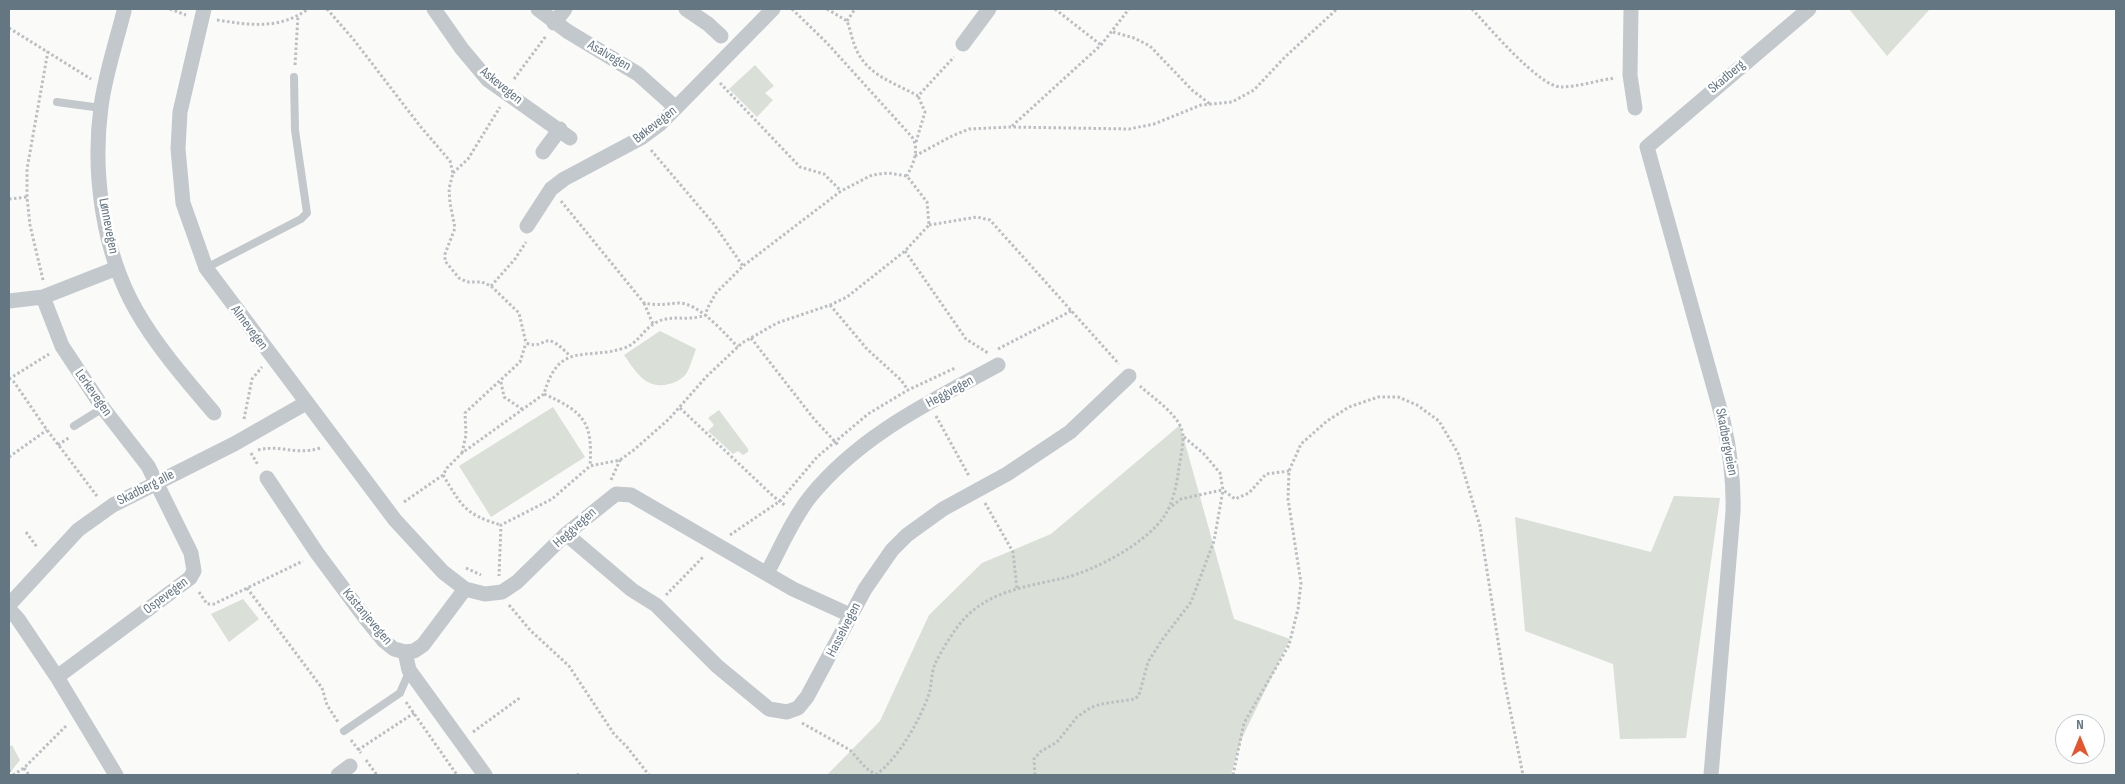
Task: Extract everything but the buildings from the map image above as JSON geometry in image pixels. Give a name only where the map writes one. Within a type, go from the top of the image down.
[{"type":"street","name":"Askevegen","points":[[434,9],[462,49],[488,80],[565,134],[542,152]]},
{"type":"street","name":"Asalvegen","points":[[538,9],[554,23],[638,74],[676,108]]},
{"type":"street","points":[[554,23],[566,9]]},
{"type":"street","points":[[686,9],[708,24],[721,36]]},
{"type":"street","name":"Bøkevegen","points":[[528,226],[551,189],[564,179],[641,138],[676,108],[773,9]]},
{"type":"street","points":[[963,44],[989,9]]},
{"type":"street","points":[[1631,9],[1630,75],[1635,108]]},
{"type":"street","name":"Skadberg","points":[[1647,147],[1809,9]]},
{"type":"street","name":"Lønnevegen","points":[[124,12],[104,87],[101,108],[99,152],[105,222],[117,268],[136,310],[164,351],[214,413]]},
{"type":"street","name":"Almevegen","points":[[203,13],[182,105],[178,148],[183,203],[206,268],[394,520],[443,572],[465,588]]},
{"type":"street","name":"Skadbergveien","points":[[1647,147],[1723,420],[1734,482],[1732,531],[1711,775]]},
{"type":"street","points":[[9,301],[43,297],[117,268]]},
{"type":"street","name":"Lerkevegen","points":[[43,297],[62,346],[103,408],[148,466],[155,482]]},
{"type":"street","name":"Heggvegen","points":[[767,573],[799,514],[810,498],[848,456],[883,430],[998,365]]},
{"type":"street","name":"Hasselvegen","points":[[787,712],[798,708],[808,697],[850,615],[879,566],[907,535],[943,509],[1007,474],[1070,432],[1129,376]]},
{"type":"street","name":"Skadberg alle","points":[[9,605],[78,530],[113,505],[155,482],[234,444],[306,403]]},
{"type":"street","name":"Kastanjevegen","points":[[267,478],[317,553],[384,641],[394,649],[405,652],[410,670],[485,775]]},
{"type":"street","name":"Ospevegen","points":[[57,677],[190,578],[194,571],[191,553],[155,482]]},
{"type":"street","name":"Heggvegen","points":[[501,585],[517,582],[566,534],[611,496],[622,494],[631,495],[651,506],[792,588],[850,615]]},
{"type":"street","points":[[566,534],[632,590],[656,605],[732,681],[769,709],[787,712]]},
{"type":"street","points":[[405,652],[414,651],[423,646],[465,588],[485,594],[501,585]]},
{"type":"street","points":[[9,610],[18,619],[80,712],[116,775]]},
{"type":"lane","points":[[206,268],[301,219],[307,213],[295,130],[294,78]]},
{"type":"lane","points":[[57,102],[101,108]]},
{"type":"lane","points":[[74,426],[103,408]]},
{"type":"lane","points":[[344,731],[400,693],[410,670]]},
{"type":"path","points":[[170,9],[203,13],[219,20],[254,26],[270,25],[298,16],[308,9]]},
{"type":"path","points":[[326,9],[354,40],[420,126],[450,161],[453,173],[449,189],[455,228],[445,254],[446,261],[460,278],[467,282],[482,282],[491,286],[519,313],[526,343],[522,358],[501,382],[465,413],[466,435],[462,453]]},
{"type":"path","points":[[792,9],[827,43],[916,142]]},
{"type":"path","points":[[827,9],[847,21],[852,38],[864,62],[882,79],[918,96],[924,112],[916,142],[915,156],[907,176]]},
{"type":"path","points":[[847,21],[855,9]]},
{"type":"path","points":[[1055,9],[1101,45]]},
{"type":"path","points":[[1012,127],[1101,45],[1130,9]]},
{"type":"path","points":[[915,156],[962,131],[1012,127],[1129,129],[1154,124],[1192,108],[1232,102],[1254,90],[1285,57],[1337,9]]},
{"type":"path","points":[[1472,9],[1533,72],[1550,86],[1562,87],[1630,75]]},
{"type":"path","points":[[217,29],[220,14]]},
{"type":"path","points":[[294,78],[298,42],[298,16]]},
{"type":"path","points":[[9,28],[104,87]]},
{"type":"path","points":[[1112,32],[1134,38],[1150,46],[1192,90],[1210,104]]},
{"type":"path","points":[[918,96],[954,57],[963,44]]},
{"type":"path","points":[[48,51],[27,169],[27,196],[42,280],[51,278]]},
{"type":"path","points":[[710,73],[800,167],[824,174],[840,190]]},
{"type":"path","points":[[641,138],[713,223],[744,266]]},
{"type":"path","points":[[706,315],[707,309],[720,287],[744,266],[840,190],[872,175],[888,173],[907,176],[927,202],[929,225]]},
{"type":"path","points":[[551,189],[644,303],[653,324]]},
{"type":"path","points":[[9,199],[27,196]]},
{"type":"path","points":[[444,475],[460,505],[478,517],[501,525],[552,499],[590,466],[620,460],[680,408],[707,376],[738,347],[751,338],[777,323],[830,305],[847,297],[905,251],[929,225],[977,217],[990,220],[1129,376],[1179,423],[1183,437],[1177,478],[1168,509]]},
{"type":"path","points":[[491,286],[524,245],[528,226]]},
{"type":"path","points":[[905,251],[966,339],[988,354],[998,365]]},
{"type":"path","points":[[644,303],[664,306],[678,303],[706,315],[738,347]]},
{"type":"path","points":[[830,305],[867,350],[901,380],[908,390]]},
{"type":"path","points":[[404,502],[444,475],[447,468],[462,453],[544,394],[557,368],[570,356],[624,348],[640,338],[653,324],[666,319],[688,320],[706,315]]},
{"type":"path","points":[[751,338],[814,419],[848,456]]},
{"type":"path","points":[[526,343],[538,344],[547,339],[552,340],[570,356]]},
{"type":"path","points":[[62,346],[9,378],[14,382],[47,430],[97,496]]},
{"type":"path","points":[[501,382],[504,397],[522,409]]},
{"type":"path","points":[[544,394],[578,413],[587,425],[591,442],[590,466]]},
{"type":"path","points":[[1233,775],[1244,723],[1288,646],[1298,609],[1301,582],[1288,498],[1290,471],[1301,444],[1327,420],[1349,407],[1378,397],[1398,398],[1417,405],[1439,421],[1458,453],[1480,526],[1504,679],[1523,775]]},
{"type":"path","points":[[680,408],[773,496],[799,514]]},
{"type":"path","points":[[9,457],[47,430]]},
{"type":"path","points":[[1035,775],[1034,759],[1040,752],[1057,742],[1077,718],[1090,708],[1101,704],[1135,699],[1139,695],[1148,662],[1191,602],[1214,541],[1223,490],[1220,473],[1204,454],[1183,437]]},
{"type":"path","points":[[1223,490],[1235,500],[1249,492],[1266,474],[1290,471]]},
{"type":"path","points":[[787,712],[850,750],[866,768],[876,775],[893,760],[904,745],[930,692],[935,664],[965,618],[985,603],[1008,592],[1066,577],[1121,553],[1157,525],[1168,509],[1181,498],[1223,490]]},
{"type":"path","points":[[398,496],[409,510]]},
{"type":"path","points":[[501,525],[501,585]]},
{"type":"path","points":[[26,532],[37,547]]},
{"type":"path","points":[[656,605],[709,550],[718,545]]},
{"type":"path","points":[[190,578],[204,601],[210,605],[317,553]]},
{"type":"path","points":[[459,562],[484,576]]},
{"type":"path","points":[[492,577],[501,585],[516,615],[569,666],[614,734],[649,775]]},
{"type":"path","points":[[248,588],[322,688],[327,705],[344,731],[378,775]]},
{"type":"path","points":[[400,693],[457,775]]},
{"type":"path","points":[[440,751],[521,697]]},
{"type":"path","points":[[9,770],[12,775],[24,768],[80,712]]},
{"type":"path","points":[[358,750],[414,713]]},
{"type":"path","points":[[24,768],[29,775]]},
{"type":"shaded area","points":[[1849,9],[1930,9],[1887,56]]},
{"type":"shaded area","points":[[755,65],[774,86],[765,93],[773,100],[757,117],[729,89]]},
{"type":"shaded area","points":[[660,331],[696,349],[686,374],[674,383],[661,385],[648,382],[642,378],[624,355]]},
{"type":"shaded area","points":[[553,407],[585,457],[491,517],[459,466]]},
{"type":"shaded area","points":[[719,410],[748,449],[748,452],[743,455],[738,451],[733,454],[708,431],[714,425],[708,418]]},
{"type":"shaded area","points":[[1180,425],[1234,619],[1290,639],[1241,740],[1231,775],[827,775],[880,721],[929,615],[982,563],[1051,534]]},
{"type":"shaded area","points":[[1674,496],[1720,498],[1686,738],[1620,739],[1613,664],[1525,631],[1515,517],[1651,552]]},
{"type":"shaded area","points":[[243,599],[259,619],[229,642],[211,614]]},
{"type":"shaded area","points":[[12,745],[20,760],[9,774],[9,747]]}]
